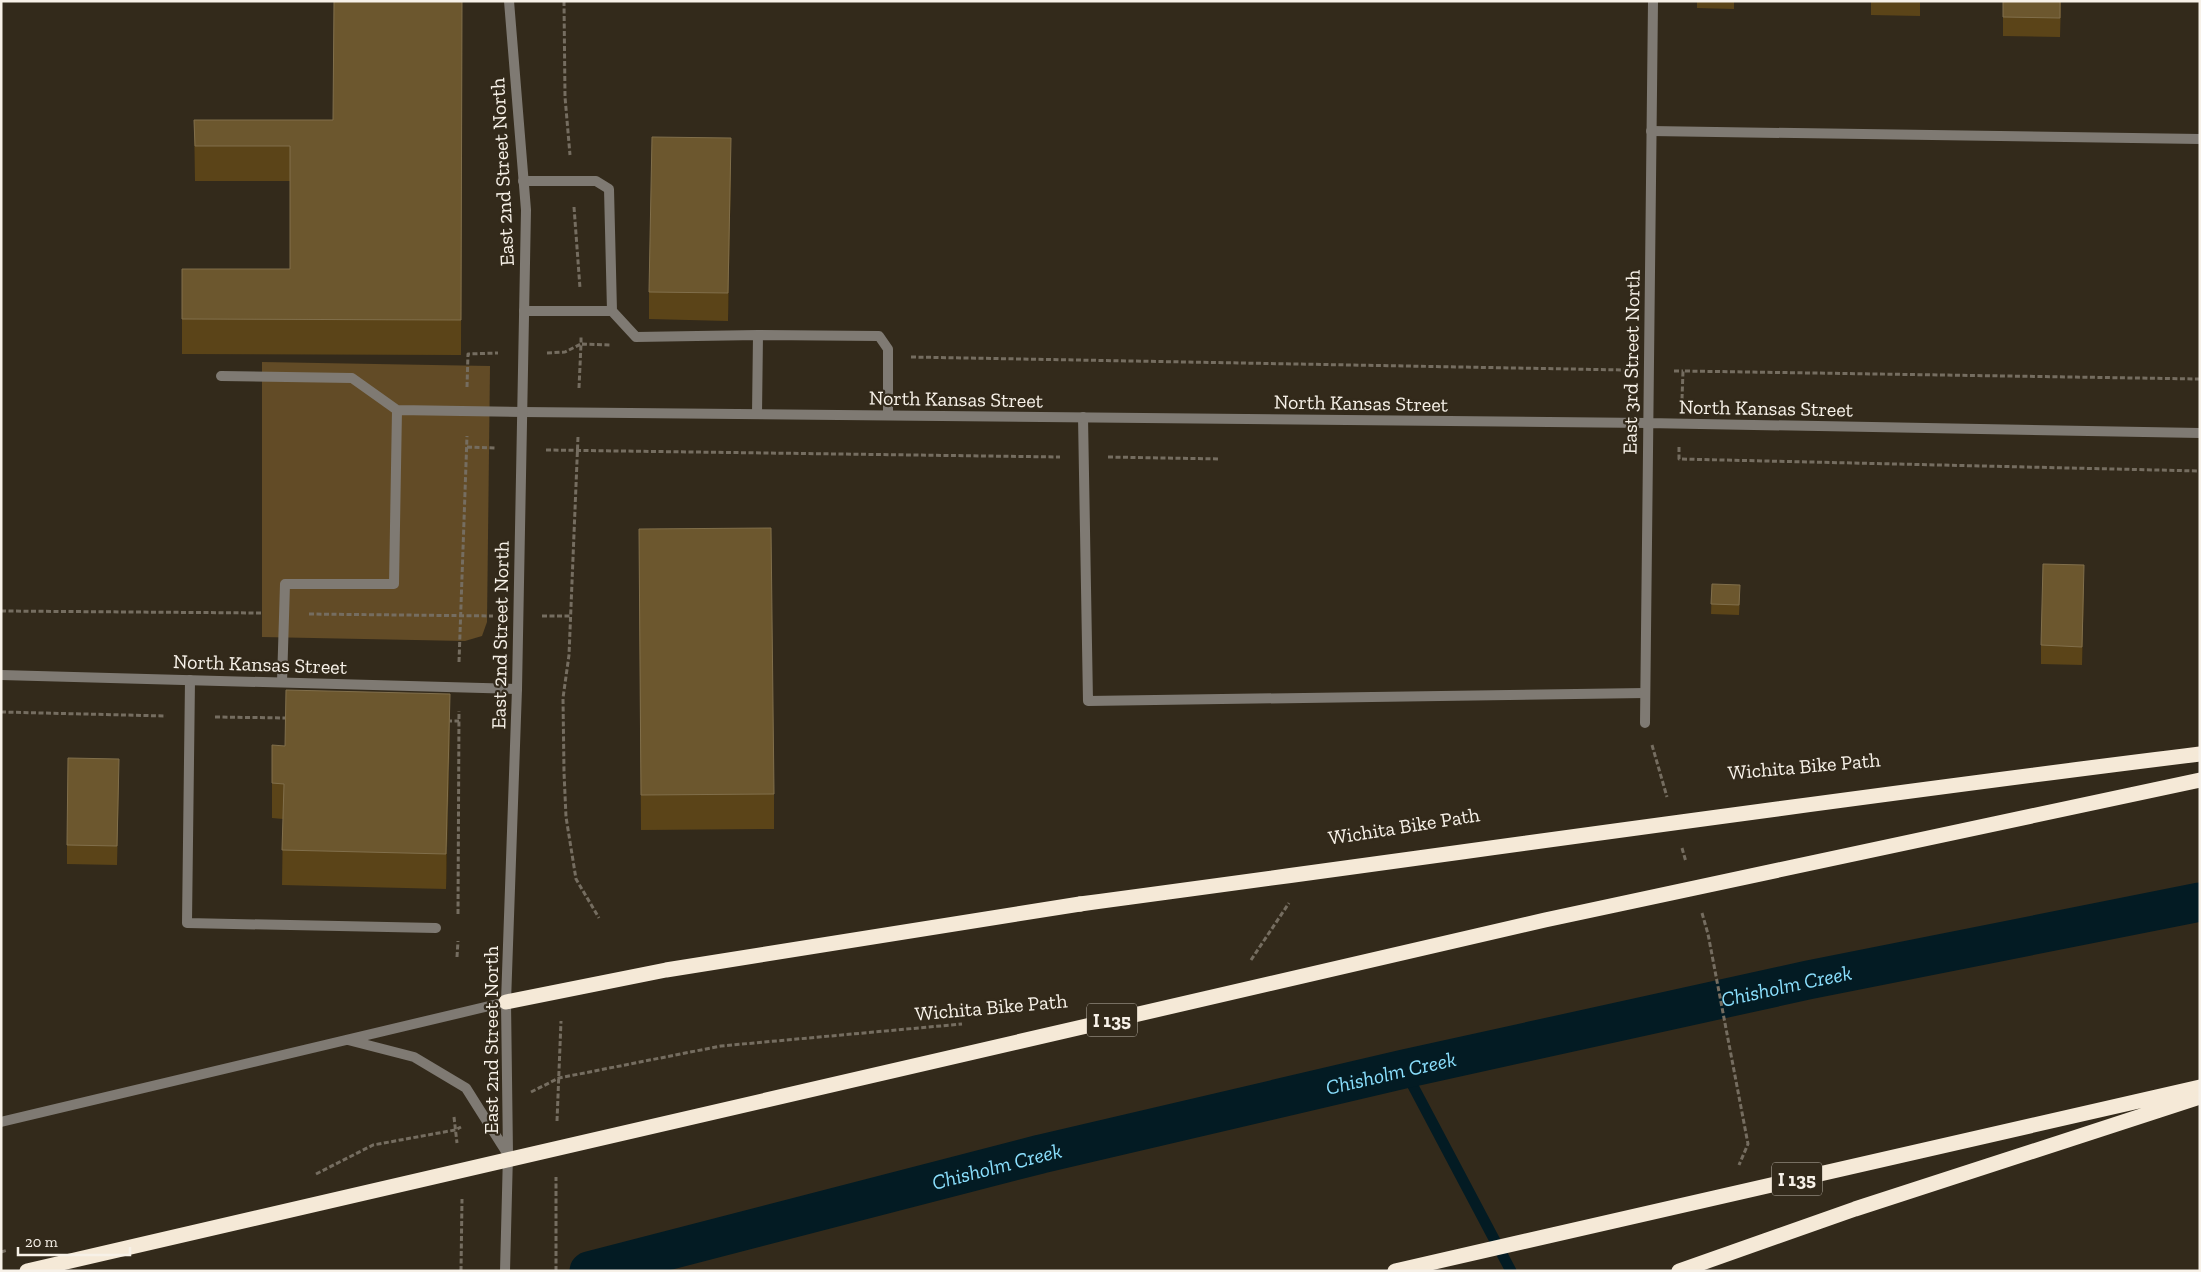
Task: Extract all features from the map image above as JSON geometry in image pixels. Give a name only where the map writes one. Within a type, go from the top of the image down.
[{"type":"highway","points":[[506,1002],[666,970],[1080,904],[1441,856],[1893,792],[2200,754]]},
{"type":"highway","name":"I 135","points":[[27,1271],[1545,920],[2200,780]]},
{"type":"highway","name":"I 135","points":[[1395,1271],[2200,1087]]},
{"type":"highway","points":[[1678,1271],[1855,1209],[2200,1097]]},
{"type":"street","name":"East 2nd Street North","points":[[505,1271],[508,1154],[506,1002],[517,689],[526,210],[509,1]]},
{"type":"street","name":"East 3rd Street North","points":[[1645,723],[1653,1]]},
{"type":"street","points":[[1651,131],[2200,139]]},
{"type":"street","points":[[523,182],[596,181],[609,189],[612,311],[636,337],[758,334],[879,336],[888,349],[888,416]]},
{"type":"street","points":[[524,311],[612,311]]},
{"type":"street","points":[[757,414],[758,334]]},
{"type":"street","points":[[221,376],[352,378],[397,410],[394,584],[285,584],[282,682]]},
{"type":"street","name":"North Kansas Street","points":[[397,410],[1648,423],[2200,433]]},
{"type":"street","points":[[1083,417],[1088,701],[1645,693]]},
{"type":"street","name":"North Kansas Street","points":[[1,675],[517,689]]},
{"type":"street","points":[[190,680],[186,923],[436,928]]},
{"type":"street","points":[[1,1122],[506,1002]]},
{"type":"street","points":[[346,1040],[414,1057],[436,1068],[466,1088],[508,1154]]},
{"type":"path","points":[[581,344],[569,655],[563,698],[564,780],[566,817],[576,879],[599,918]]},
{"type":"path","points":[[458,918],[459,687],[468,354],[565,352],[581,344],[620,346]]},
{"type":"path","points":[[888,356],[1683,371]]},
{"type":"path","points":[[577,451],[1220,459]]},
{"type":"path","points":[[1,712],[290,718]]},
{"type":"path","points":[[439,721],[459,721]]},
{"type":"path","points":[[1658,799],[1676,795]]},
{"type":"path","points":[[1250,961],[1293,898]]},
{"type":"path","points":[[1708,934],[1745,1128]]},
{"type":"path","points":[[458,937],[458,957]]},
{"type":"path","points":[[557,1126],[561,1021]]},
{"type":"path","name":"Wichita Bike Path","points":[[508,1103],[559,1078],[720,1046],[967,1024]]},
{"type":"path","points":[[312,1176],[373,1145],[455,1130],[484,1115]]},
{"type":"path","points":[[556,1174],[556,1271]]},
{"type":"path","points":[[461,1271],[462,1194]]},
{"type":"path","points":[[1,1252],[17,1249]]},
{"type":"shaded area","points":[[262,362],[490,366],[487,622],[482,636],[465,641],[262,637]]},
{"type":"building","points":[[334,1],[462,1],[461,320],[182,319],[182,269],[290,269],[290,146],[195,146],[194,120],[333,120]]},
{"type":"building","points":[[2003,1],[2060,1],[2060,18],[2003,17]]},
{"type":"building","points":[[652,137],[731,138],[728,293],[649,292]]},
{"type":"building","points":[[771,528],[774,794],[641,795],[639,529]]},
{"type":"building","points":[[2043,564],[2084,565],[2082,647],[2041,645]]},
{"type":"building","points":[[1712,584],[1740,585],[1739,605],[1711,604]]},
{"type":"building","points":[[286,690],[450,694],[446,854],[282,850],[284,784],[272,783],[272,745],[285,746]]},
{"type":"building","points":[[68,758],[119,759],[117,846],[67,845]]},
{"type":"waterway","name":"Chisholm Creek","points":[[589,1271],[1041,1154],[1404,1069],[1808,980],[2200,902]]},
{"type":"waterway","points":[[1404,1069],[1511,1271]]}]
